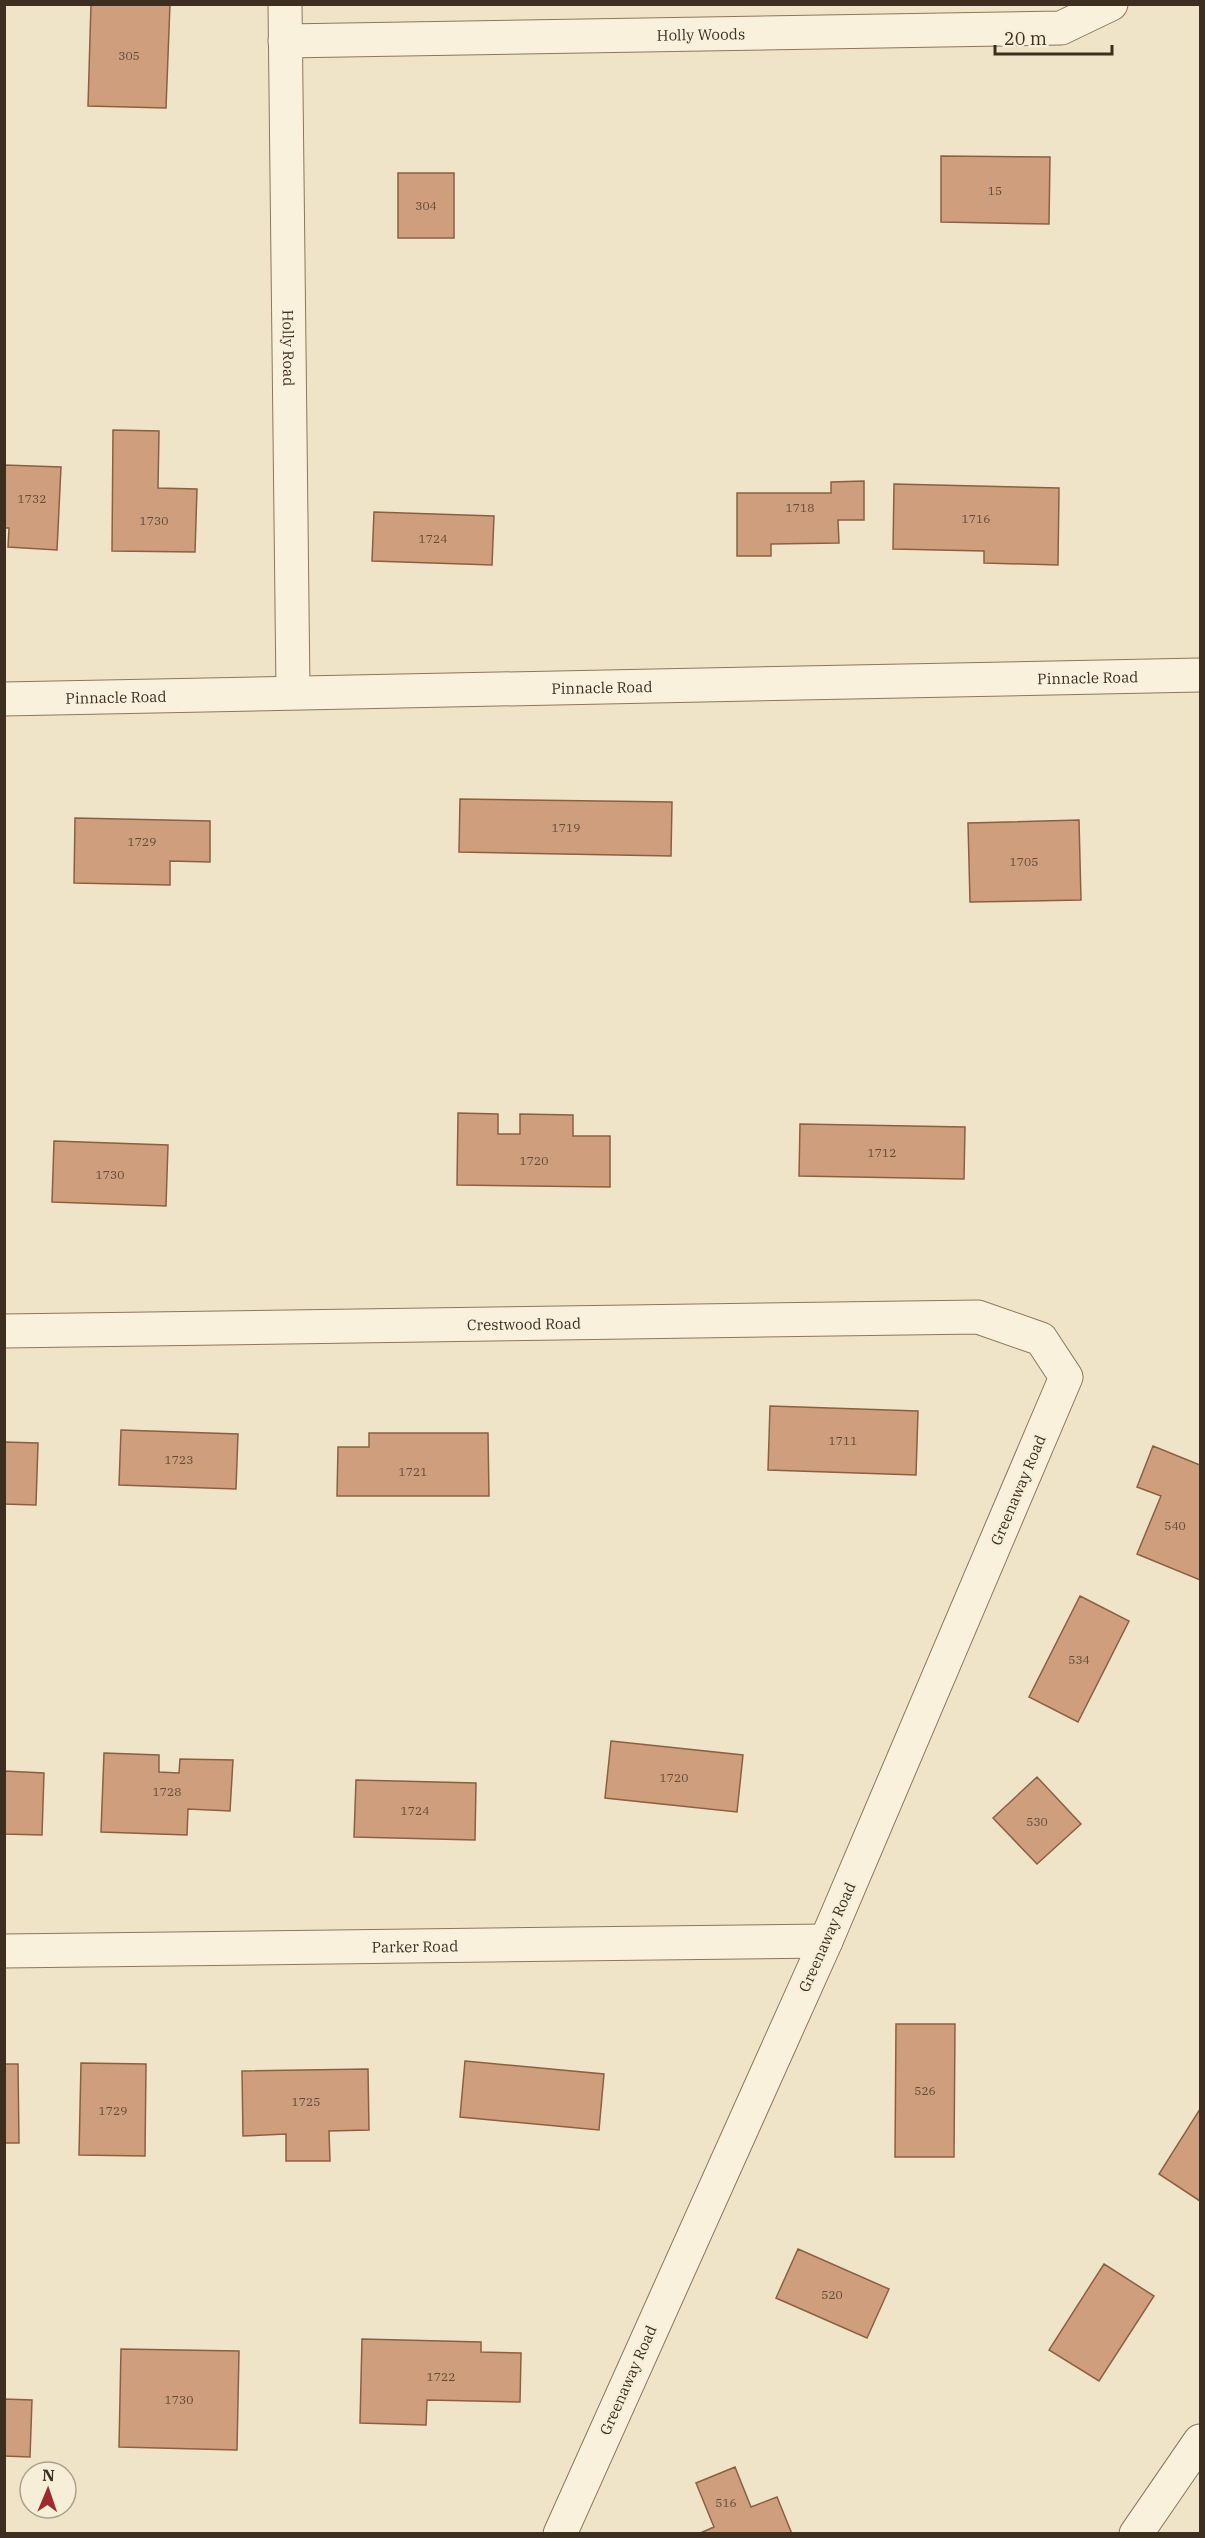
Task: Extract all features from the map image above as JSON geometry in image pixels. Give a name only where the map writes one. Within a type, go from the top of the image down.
[{"type":"street","name":"Holly Road","points":[[285,4],[293,691]]},
{"type":"street","name":"Holly Woods","points":[[285,40],[1061,28],[1112,4]]},
{"type":"street","name":"Pinnacle Road","points":[[4,699],[293,691],[1200,675]]},
{"type":"street","name":"Crestwood Road","points":[[4,1331],[978,1317],[1041,1339]]},
{"type":"street","name":"Greenaway Road","points":[[560,2534],[826,1941],[1066,1377],[1041,1339]]},
{"type":"street","name":"Parker Road","points":[[4,1951],[826,1941]]},
{"type":"street","points":[[1136,2534],[1200,2441]]},
{"type":"building","points":[[91,4],[170,4],[166,108],[88,106]]},
{"type":"building","points":[[941,156],[1050,157],[1049,224],[941,222]]},
{"type":"building","points":[[398,173],[454,173],[454,238],[398,238]]},
{"type":"building","points":[[113,430],[159,431],[158,488],[197,489],[195,552],[112,551]]},
{"type":"building","points":[[4,465],[61,467],[57,550],[8,547],[9,528],[4,528]]},
{"type":"building","points":[[864,481],[864,520],[838,520],[839,543],[771,544],[771,556],[737,556],[737,493],[831,493],[831,482]]},
{"type":"building","points":[[894,484],[1059,488],[1058,565],[984,563],[984,551],[893,549]]},
{"type":"building","points":[[374,512],[494,516],[492,565],[372,561]]},
{"type":"building","points":[[460,799],[672,802],[671,856],[459,852]]},
{"type":"building","points":[[75,818],[210,821],[210,862],[170,861],[170,885],[74,883]]},
{"type":"building","points":[[1079,820],[1081,900],[970,902],[968,823]]},
{"type":"building","points":[[458,1113],[498,1114],[498,1134],[520,1134],[520,1114],[573,1115],[573,1136],[610,1136],[610,1187],[457,1185]]},
{"type":"building","points":[[800,1124],[965,1127],[964,1179],[799,1176]]},
{"type":"building","points":[[54,1141],[168,1145],[166,1206],[52,1202]]},
{"type":"building","points":[[770,1406],[918,1411],[916,1475],[768,1470]]},
{"type":"building","points":[[121,1430],[238,1434],[236,1489],[119,1485]]},
{"type":"building","points":[[369,1433],[488,1433],[489,1496],[337,1496],[338,1447],[369,1447]]},
{"type":"building","points":[[4,1442],[38,1443],[36,1505],[4,1504]]},
{"type":"building","points":[[1153,1446],[1200,1465],[1200,1580],[1137,1554],[1161,1496],[1137,1487]]},
{"type":"building","points":[[1080,1596],[1129,1621],[1078,1722],[1029,1697]]},
{"type":"building","points":[[611,1741],[743,1755],[737,1812],[605,1798]]},
{"type":"building","points":[[104,1753],[159,1755],[159,1772],[179,1773],[180,1759],[233,1760],[230,1811],[188,1809],[187,1835],[101,1832]]},
{"type":"building","points":[[4,1771],[44,1773],[42,1835],[4,1834]]},
{"type":"building","points":[[1037,1777],[1081,1824],[1037,1864],[993,1818]]},
{"type":"building","points":[[356,1780],[476,1783],[475,1840],[354,1837]]},
{"type":"building","points":[[896,2024],[955,2024],[954,2157],[895,2157]]},
{"type":"building","points":[[465,2061],[604,2074],[599,2130],[460,2117]]},
{"type":"building","points":[[81,2063],[146,2064],[145,2156],[79,2155]]},
{"type":"building","points":[[4,2064],[18,2064],[19,2143],[4,2143]]},
{"type":"building","points":[[368,2069],[369,2130],[329,2131],[330,2161],[286,2161],[286,2134],[243,2136],[242,2071]]},
{"type":"building","points":[[1200,2109],[1200,2201],[1159,2174]]},
{"type":"building","points":[[798,2249],[889,2289],[867,2338],[776,2298]]},
{"type":"building","points":[[1104,2264],[1154,2296],[1099,2381],[1049,2350]]},
{"type":"building","points":[[362,2339],[481,2342],[481,2352],[521,2353],[520,2402],[427,2400],[426,2425],[360,2423]]},
{"type":"building","points":[[121,2349],[239,2351],[237,2450],[119,2447]]},
{"type":"building","points":[[4,2399],[32,2400],[30,2457],[4,2456]]},
{"type":"building","points":[[735,2467],[751,2507],[777,2497],[792,2534],[698,2534],[714,2527],[696,2483]]}]
